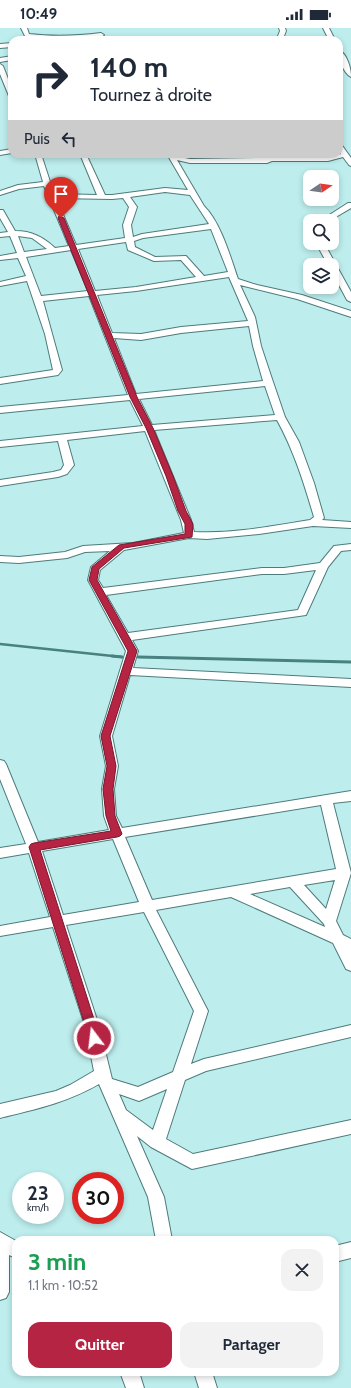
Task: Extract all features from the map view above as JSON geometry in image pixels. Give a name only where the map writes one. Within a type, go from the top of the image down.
[{"type":"street","points":[[24,28],[27,35],[32,36]]},
{"type":"street","points":[[343,60],[351,75]]},
{"type":"street","points":[[0,66],[8,88]]},
{"type":"street","points":[[344,155],[351,164]]},
{"type":"street","points":[[39,158],[51,196],[93,294],[133,397],[149,428],[169,474],[182,511],[189,524],[189,536]]},
{"type":"street","points":[[85,158],[102,197]]},
{"type":"street","points":[[173,158],[201,208],[207,213],[252,323],[268,383],[280,417],[294,442],[309,483],[319,518],[313,523]]},
{"type":"street","points":[[180,158],[190,161],[267,161],[271,159],[332,158]]},
{"type":"street","points":[[0,193],[18,187],[47,184]]},
{"type":"street","points":[[51,196],[102,197],[165,190],[193,193]]},
{"type":"street","points":[[125,195],[133,206],[127,225],[131,248],[154,260],[183,258],[202,279]]},
{"type":"street","points":[[336,214],[351,205]]},
{"type":"street","points":[[0,212],[13,234],[38,299],[58,370],[55,373],[0,381]]},
{"type":"street","points":[[0,258],[129,240],[142,236],[213,226]]},
{"type":"street","points":[[0,235],[20,233],[35,236],[41,239],[54,251]]},
{"type":"street","points":[[324,250],[351,300]]},
{"type":"street","points":[[38,299],[93,294],[202,279],[233,277],[255,287],[299,297],[351,314]]},
{"type":"street","points":[[0,284],[30,278]]},
{"type":"street","points":[[109,335],[141,337],[182,330],[252,323]]},
{"type":"street","points":[[0,410],[268,383]]},
{"type":"street","points":[[0,444],[149,428],[280,417]]},
{"type":"street","points":[[0,482],[55,475],[64,472],[68,469],[69,465],[62,438]]},
{"type":"street","points":[[0,559],[18,560],[53,557],[67,555],[83,549],[122,546],[189,536],[207,536],[259,531],[313,523],[351,525]]},
{"type":"street","points":[[122,546],[95,569],[93,580],[126,637],[132,651],[106,736],[112,766],[108,789],[110,816],[147,905],[201,1011],[157,1142]]},
{"type":"street","points":[[126,637],[234,621],[302,614],[323,566],[338,548],[351,547]]},
{"type":"street","points":[[100,592],[262,571],[284,571],[323,566]]},
{"type":"street","points":[[125,671],[351,683]]},
{"type":"street","points":[[0,764],[34,847],[92,1026],[105,1079],[156,1197],[163,1236]]},
{"type":"street","points":[[0,853],[351,796]]},
{"type":"street","points":[[326,800],[344,873],[329,921]]},
{"type":"street","points":[[0,931],[58,920],[344,873]]},
{"type":"street","points":[[293,882],[329,921],[345,943],[351,965]]},
{"type":"street","points":[[231,892],[345,943]]},
{"type":"street","points":[[0,1111],[58,1097],[105,1079],[139,1094],[204,1066],[351,1032]]},
{"type":"street","points":[[120,1114],[157,1142],[192,1162],[351,1127]]},
{"type":"street","points":[[0,1240],[12,1248]]},
{"type":"street","points":[[0,1244],[0,1292]]},
{"type":"street","points":[[339,1253],[351,1250]]},
{"type":"street","points":[[132,1376],[135,1388]]},
{"type":"street","points":[[204,1376],[208,1388]]},
{"type":"waterway","points":[[0,644],[122,657],[112,656]]},
{"type":"waterway","points":[[138,657],[351,662]]},
{"type":"route","points":[[61,218],[115,349],[133,397],[144,417],[170,476],[175,493],[190,529],[189,536],[132,546],[122,546],[95,569],[93,580],[109,606],[132,651],[106,736],[112,766],[108,789],[110,816],[117,834],[34,847],[92,1026],[94,1038]]}]
